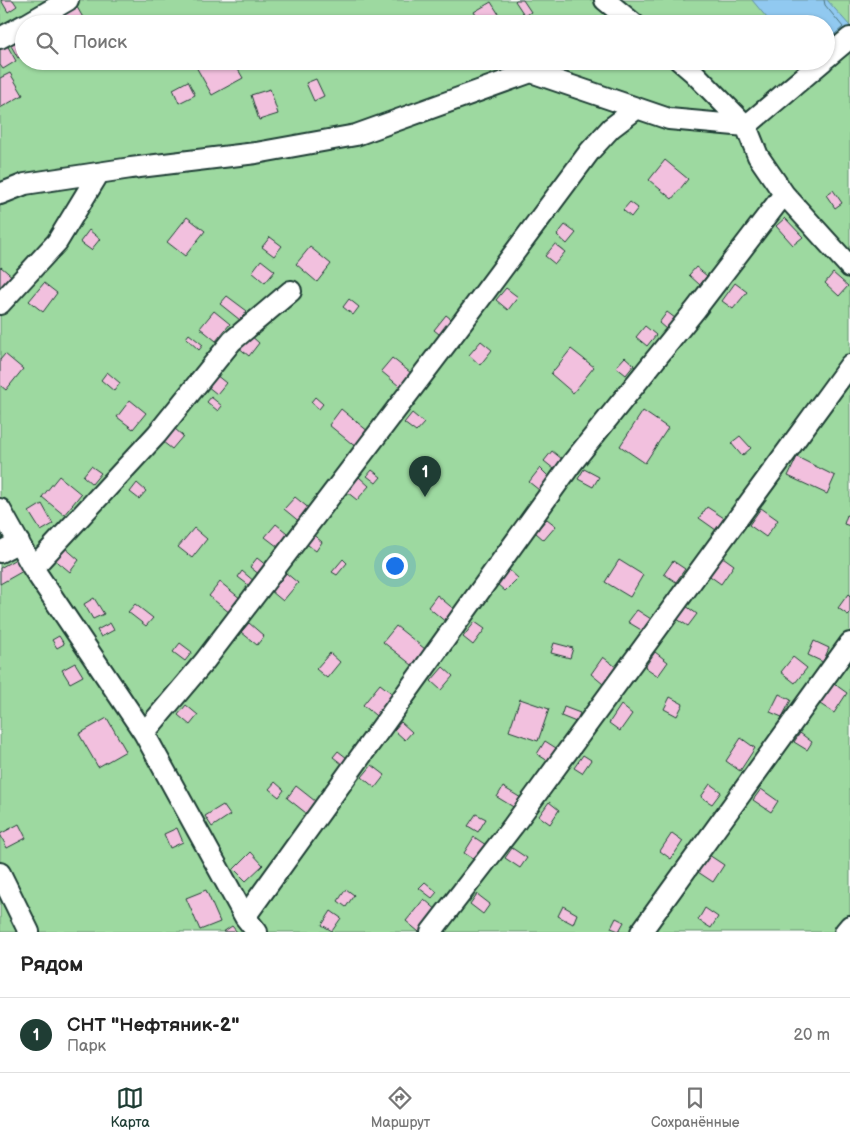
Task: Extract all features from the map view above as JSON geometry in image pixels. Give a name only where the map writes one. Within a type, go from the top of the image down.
[{"type":"lane","points":[[42,15],[68,0]]},
{"type":"lane","points":[[605,0],[623,15]]},
{"type":"lane","points":[[0,38],[15,30]]},
{"type":"lane","points":[[835,50],[850,38]]},
{"type":"lane","points":[[690,70],[746,126],[758,156],[784,194],[850,267]]},
{"type":"lane","points":[[0,194],[25,184],[131,168],[256,153],[356,135],[531,72],[669,119],[746,126],[812,70]]},
{"type":"lane","points":[[144,733],[204,662],[456,331],[590,151],[611,128],[636,109]]},
{"type":"lane","points":[[0,304],[57,242],[99,174]]},
{"type":"lane","points":[[0,508],[33,568],[144,733],[251,925],[572,463],[696,309],[784,194]]},
{"type":"lane","points":[[33,568],[157,434],[232,341],[291,291]]},
{"type":"lane","points":[[431,932],[513,826],[850,365]]},
{"type":"lane","points":[[0,552],[19,542]]},
{"type":"lane","points":[[641,932],[850,643]]},
{"type":"lane","points":[[0,873],[29,932]]},
{"type":"lane","points":[[845,932],[850,926]]},
{"type":"green space","points":[[0,0],[850,0],[850,932],[0,932]]},
{"type":"water","points":[[752,0],[827,0],[850,26],[850,29],[835,42],[835,15],[764,15]]},
{"type":"building","points":[[1,0],[13,0],[17,6],[8,12]]},
{"type":"building","points":[[523,0],[531,12],[524,15],[515,1]]},
{"type":"building","points":[[491,2],[499,15],[476,15],[474,12]]},
{"type":"building","points":[[77,7],[82,15],[64,15]]},
{"type":"building","points":[[15,42],[15,53],[10,44]]},
{"type":"building","points":[[7,45],[15,59],[15,62],[3,69],[0,65],[0,49]]},
{"type":"building","points":[[198,70],[238,70],[243,78],[212,95]]},
{"type":"building","points":[[10,73],[23,95],[0,108],[0,78]]},
{"type":"building","points":[[316,79],[324,96],[314,101],[306,83]]},
{"type":"building","points":[[188,81],[195,95],[179,103],[173,89]]},
{"type":"building","points":[[270,89],[278,114],[259,120],[251,95]]},
{"type":"building","points":[[665,160],[688,179],[672,199],[649,180]]},
{"type":"building","points":[[833,190],[842,203],[835,208],[826,195]]},
{"type":"building","points":[[630,202],[638,208],[631,217],[623,210]]},
{"type":"building","points":[[187,217],[205,231],[185,256],[167,242]]},
{"type":"building","points":[[785,218],[803,237],[793,245],[776,226]]},
{"type":"building","points":[[565,225],[576,233],[567,244],[557,235]]},
{"type":"building","points":[[89,230],[100,239],[91,250],[80,242]]},
{"type":"building","points":[[270,237],[282,246],[274,256],[262,247]]},
{"type":"building","points":[[555,244],[565,252],[555,264],[545,256]]},
{"type":"building","points":[[310,247],[331,264],[317,282],[296,264]]},
{"type":"building","points":[[261,260],[275,271],[265,283],[252,272]]},
{"type":"building","points":[[696,267],[707,276],[700,285],[689,275]]},
{"type":"building","points":[[0,268],[14,278],[0,293]]},
{"type":"building","points":[[833,273],[848,286],[839,296],[825,283]]},
{"type":"building","points":[[44,283],[57,293],[43,312],[29,301]]},
{"type":"building","points":[[735,283],[747,292],[733,309],[722,301]]},
{"type":"building","points":[[506,288],[518,297],[508,310],[496,300]]},
{"type":"building","points":[[227,296],[247,311],[240,320],[220,304]]},
{"type":"building","points":[[349,299],[359,307],[353,315],[343,307]]},
{"type":"building","points":[[214,311],[230,324],[216,341],[200,328]]},
{"type":"building","points":[[667,312],[675,318],[666,329],[659,323]]},
{"type":"building","points":[[446,315],[456,323],[444,338],[434,330]]},
{"type":"building","points":[[645,326],[656,335],[647,346],[636,337]]},
{"type":"building","points":[[189,334],[203,345],[199,350],[186,338]]},
{"type":"building","points":[[249,334],[259,343],[249,356],[238,347]]},
{"type":"building","points":[[481,341],[492,350],[480,365],[469,355]]},
{"type":"building","points":[[571,349],[594,367],[573,393],[551,374]]},
{"type":"building","points":[[5,354],[23,369],[6,390],[0,385],[0,360]]},
{"type":"building","points":[[625,357],[634,365],[626,375],[616,367]]},
{"type":"building","points":[[392,358],[416,377],[405,391],[381,371]]},
{"type":"building","points":[[107,372],[120,383],[114,391],[101,380]]},
{"type":"building","points":[[216,375],[226,383],[217,394],[207,386]]},
{"type":"building","points":[[211,397],[222,406],[218,411],[207,402]]},
{"type":"building","points":[[315,397],[323,404],[319,409],[311,402]]},
{"type":"building","points":[[130,400],[146,413],[133,429],[117,417]]},
{"type":"building","points":[[341,409],[369,432],[357,448],[329,425]]},
{"type":"building","points":[[643,411],[668,428],[645,463],[620,446]]},
{"type":"building","points":[[412,413],[424,423],[416,432],[404,423]]},
{"type":"building","points":[[174,428],[183,436],[172,449],[163,442]]},
{"type":"building","points":[[740,436],[751,448],[742,456],[731,443]]},
{"type":"building","points":[[552,451],[562,459],[554,469],[544,461]]},
{"type":"building","points":[[797,457],[835,476],[827,494],[788,476]]},
{"type":"building","points":[[91,466],[101,473],[92,484],[83,476]]},
{"type":"building","points":[[540,468],[549,477],[539,490],[529,482]]},
{"type":"building","points":[[584,469],[599,477],[593,487],[578,479]]},
{"type":"building","points":[[372,470],[381,477],[376,483],[367,476]]},
{"type":"building","points":[[59,476],[81,494],[64,515],[42,497]]},
{"type":"building","points":[[359,477],[369,486],[357,500],[347,492]]},
{"type":"building","points":[[137,483],[146,491],[139,499],[130,492]]},
{"type":"building","points":[[295,497],[311,510],[301,523],[284,509]]},
{"type":"building","points":[[42,504],[53,524],[41,531],[29,512]]},
{"type":"building","points":[[707,507],[724,518],[716,530],[699,518]]},
{"type":"building","points":[[761,508],[778,520],[766,537],[749,525]]},
{"type":"building","points":[[847,515],[850,516],[850,526],[844,524]]},
{"type":"building","points":[[547,519],[556,526],[544,540],[535,532]]},
{"type":"building","points":[[276,524],[292,537],[282,550],[265,537]]},
{"type":"building","points":[[194,528],[207,539],[192,558],[178,547]]},
{"type":"building","points":[[311,533],[322,542],[316,551],[304,542]]},
{"type":"building","points":[[63,546],[79,560],[70,572],[53,558]]},
{"type":"building","points":[[720,555],[734,565],[721,584],[707,574]]},
{"type":"building","points":[[257,558],[267,566],[260,575],[250,567]]},
{"type":"building","points":[[16,559],[23,571],[0,584],[0,568]]},
{"type":"building","points":[[343,559],[347,563],[337,575],[332,572]]},
{"type":"building","points":[[619,560],[643,575],[630,597],[605,582]]},
{"type":"building","points":[[673,561],[685,569],[676,582],[664,574]]},
{"type":"building","points":[[509,570],[518,578],[505,591],[497,584]]},
{"type":"building","points":[[242,571],[255,582],[251,587],[238,577]]},
{"type":"building","points":[[286,573],[298,583],[283,601],[271,591]]},
{"type":"building","points":[[220,582],[241,599],[230,613],[209,596]]},
{"type":"building","points":[[848,594],[850,596],[850,613],[848,615],[838,608]]},
{"type":"building","points":[[437,595],[456,611],[447,623],[428,607]]},
{"type":"building","points":[[94,598],[104,614],[93,619],[84,604]]},
{"type":"building","points":[[135,604],[153,618],[146,626],[128,612]]},
{"type":"building","points":[[686,606],[697,614],[688,626],[677,619]]},
{"type":"building","points":[[637,610],[651,619],[643,631],[628,622]]},
{"type":"building","points":[[475,622],[485,629],[473,645],[463,637]]},
{"type":"building","points":[[110,623],[114,630],[101,637],[97,630]]},
{"type":"building","points":[[249,623],[264,636],[257,645],[241,632]]},
{"type":"building","points":[[396,626],[425,649],[412,665],[383,642]]},
{"type":"building","points":[[59,636],[64,644],[57,648],[52,640]]},
{"type":"building","points":[[814,641],[829,648],[823,662],[808,655]]},
{"type":"building","points":[[180,643],[192,652],[185,661],[173,652]]},
{"type":"building","points":[[554,643],[573,648],[570,658],[551,653]]},
{"type":"building","points":[[655,652],[668,662],[658,676],[645,667]]},
{"type":"building","points":[[330,653],[340,662],[327,678],[316,669]]},
{"type":"building","points":[[603,657],[616,667],[603,684],[591,674]]},
{"type":"building","points":[[793,657],[807,668],[795,683],[781,672]]},
{"type":"building","points":[[75,663],[83,676],[70,683],[62,670]]},
{"type":"building","points":[[443,667],[453,676],[441,690],[431,681]]},
{"type":"building","points":[[833,683],[847,693],[834,713],[820,704]]},
{"type":"building","points":[[380,684],[398,698],[381,720],[363,705]]},
{"type":"building","points":[[779,694],[791,700],[782,717],[770,712]]},
{"type":"building","points":[[670,697],[683,704],[677,716],[664,709]]},
{"type":"building","points":[[520,699],[549,709],[538,741],[509,731]]},
{"type":"building","points":[[186,705],[198,715],[190,725],[178,715]]},
{"type":"building","points":[[621,705],[632,714],[620,731],[609,723]]},
{"type":"building","points":[[564,707],[580,713],[576,722],[561,716]]},
{"type":"building","points":[[107,718],[126,751],[98,767],[79,734]]},
{"type":"building","points":[[401,722],[412,732],[405,740],[394,730]]},
{"type":"building","points":[[800,733],[812,742],[807,750],[794,742]]},
{"type":"building","points":[[741,738],[755,748],[740,771],[726,761]]},
{"type":"building","points":[[545,741],[556,748],[548,761],[537,754]]},
{"type":"building","points":[[338,751],[347,758],[342,764],[333,757]]},
{"type":"building","points":[[583,755],[591,760],[582,773],[574,768]]},
{"type":"building","points":[[372,765],[385,775],[375,788],[362,777]]},
{"type":"building","points":[[275,782],[284,790],[279,797],[269,789]]},
{"type":"building","points":[[710,784],[721,792],[712,804],[701,797]]},
{"type":"building","points":[[296,786],[315,801],[306,813],[287,798]]},
{"type":"building","points":[[503,787],[521,798],[515,808],[497,797]]},
{"type":"building","points":[[761,789],[778,801],[771,812],[753,800]]},
{"type":"building","points":[[549,802],[559,810],[550,824],[539,816]]},
{"type":"building","points":[[223,805],[230,815],[212,827],[205,816]]},
{"type":"building","points":[[476,814],[486,819],[478,832],[468,826]]},
{"type":"building","points":[[19,824],[26,838],[7,848],[0,834]]},
{"type":"building","points":[[177,828],[183,842],[170,848],[164,834]]},
{"type":"building","points":[[672,833],[683,841],[671,859],[660,851]]},
{"type":"building","points":[[474,837],[486,845],[475,860],[464,853]]},
{"type":"building","points":[[512,848],[527,858],[520,868],[505,858]]},
{"type":"building","points":[[251,852],[263,865],[246,881],[234,869]]},
{"type":"building","points":[[706,853],[724,865],[713,882],[695,870]]},
{"type":"building","points":[[425,882],[437,892],[432,898],[419,888]]},
{"type":"building","points":[[346,889],[354,895],[346,907],[338,901]]},
{"type":"building","points":[[206,890],[220,922],[200,930],[186,898]]},
{"type":"building","points":[[477,894],[490,904],[483,914],[470,904]]},
{"type":"building","points":[[424,899],[439,912],[422,932],[419,932],[406,921]]},
{"type":"building","points":[[563,906],[577,914],[573,924],[558,916]]},
{"type":"building","points":[[705,908],[718,917],[711,928],[698,920]]},
{"type":"building","points":[[331,911],[341,918],[332,931],[322,925]]},
{"type":"building","points":[[616,918],[624,922],[619,931],[611,928]]},
{"type":"building","points":[[232,926],[237,932],[223,932]]},
{"type":"place","name":"СНТ \"Нефтяник-2\"","points":[[425,497]]}]
